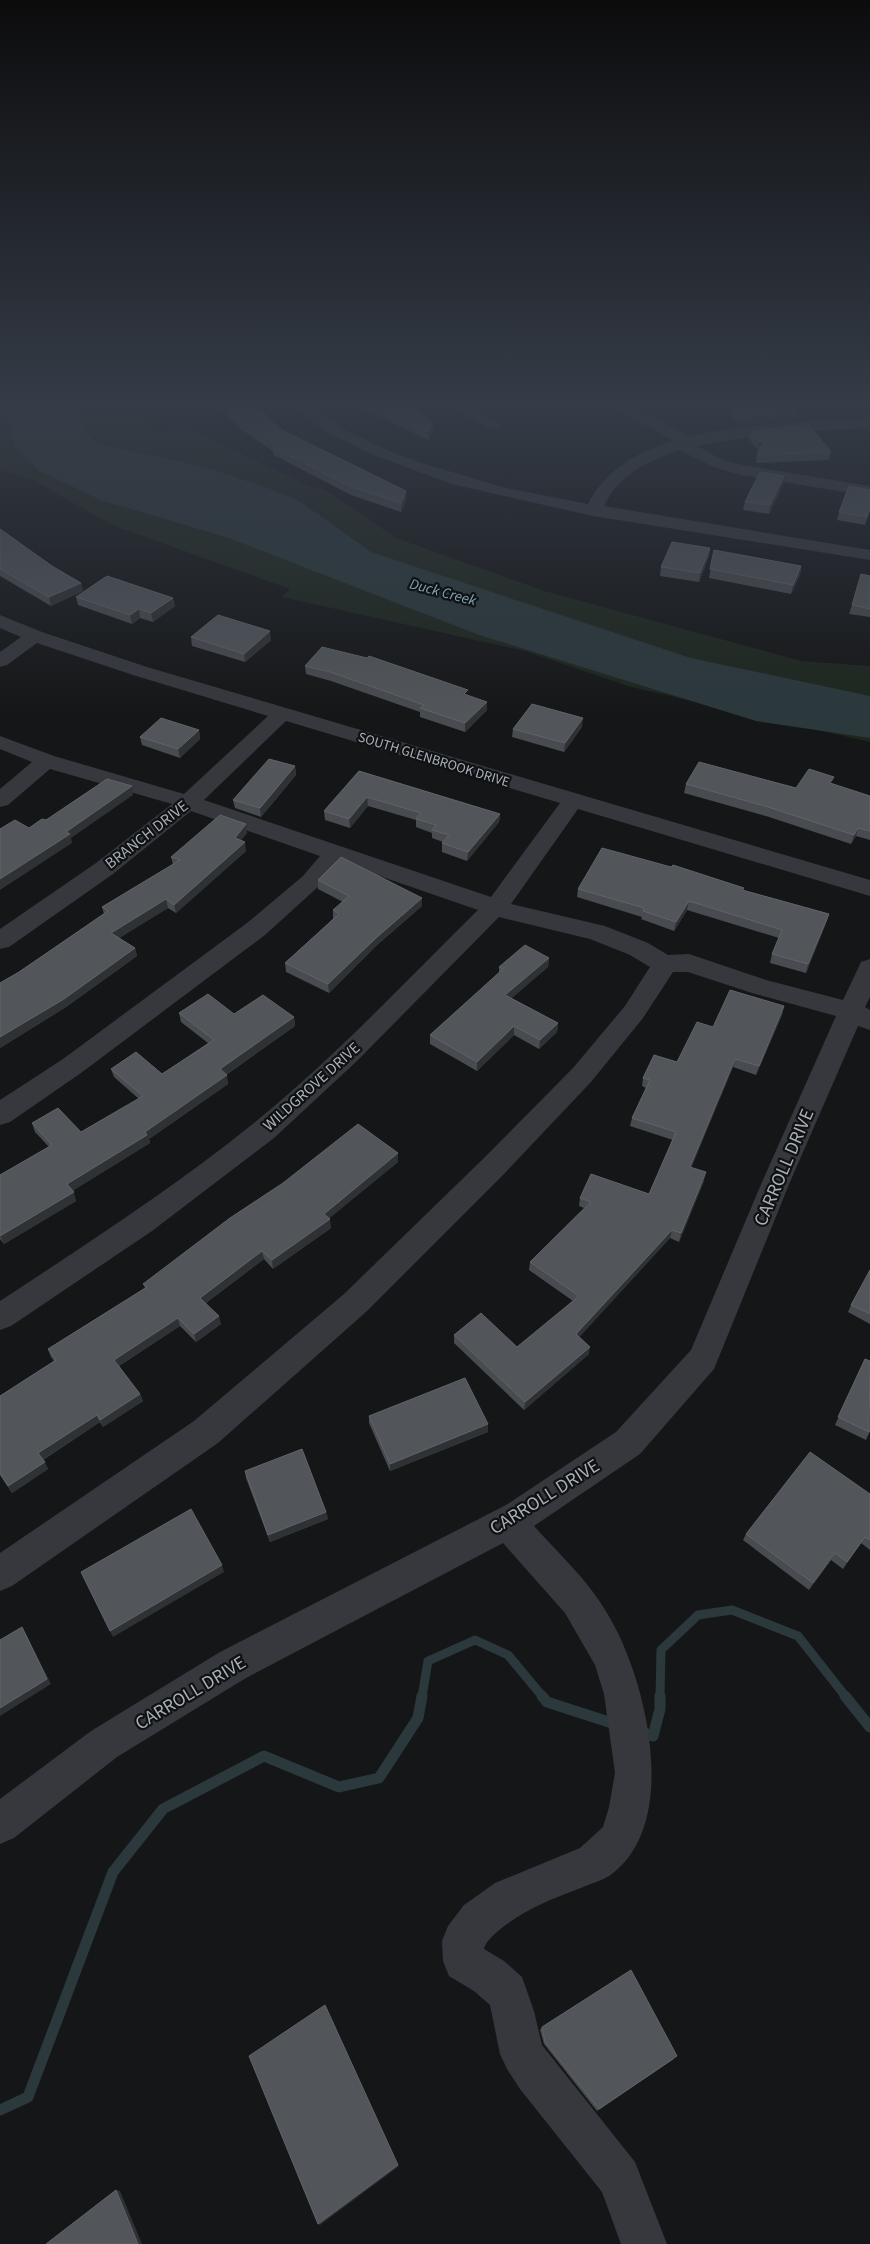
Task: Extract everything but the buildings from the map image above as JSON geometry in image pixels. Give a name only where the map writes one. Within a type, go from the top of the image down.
[{"type":"street","points":[[583,509],[870,555]]},
{"type":"street","name":"SOUTH GLENBROOK DRIVE","points":[[0,621],[35,636],[140,671],[870,888]]},
{"type":"street","points":[[0,661],[35,636]]},
{"type":"street","name":"BRANCH DRIVE","points":[[0,941],[82,885],[188,802],[282,714]]},
{"type":"street","points":[[0,742],[38,756],[46,761],[188,802],[510,912],[596,932],[639,949],[664,964],[689,963],[761,987],[861,1016]]},
{"type":"street","points":[[0,800],[46,761]]},
{"type":"street","name":"WILDGROVE DRIVE","points":[[0,1317],[142,1223],[264,1130],[349,1053],[496,906],[573,800]]},
{"type":"street","points":[[0,1115],[156,1005],[256,929],[311,881],[335,853]]},
{"type":"street","points":[[0,1574],[206,1432],[354,1303],[495,1165],[582,1075],[634,1012],[660,974],[664,964]]},
{"type":"street","name":"CARROLL DRIVE","points":[[0,1824],[104,1744],[233,1665],[507,1522],[628,1443],[703,1359],[776,1182],[861,1016],[870,968]]},
{"type":"street","points":[[507,1522],[578,1600],[595,1626],[612,1659],[622,1694],[633,1756],[634,1773],[630,1807],[619,1839],[594,1862],[509,1897],[479,1920],[463,1941],[464,1961],[489,1976],[507,1992],[522,2054],[535,2074],[619,2178],[644,2244]]},
{"type":"shaded area","points":[[84,509],[353,509],[396,538],[544,591],[802,661],[870,666],[870,742],[631,687],[525,651],[282,597],[290,589],[112,525]]},
{"type":"water","name":"Duck Creek","points":[[130,509],[310,509],[371,552],[691,658],[870,696],[870,738],[756,721],[479,635],[229,538]]},
{"type":"waterway","points":[[660,1697],[661,1650],[698,1615],[732,1610],[798,1636],[846,1697]]},
{"type":"waterway","points":[[422,1697],[428,1661],[475,1640],[508,1655],[543,1697]]},
{"type":"waterway","points":[[0,2110],[28,2097],[113,1872],[163,1809],[264,1756],[339,1787],[379,1778],[418,1718],[422,1696]]},
{"type":"waterway","points":[[542,1696],[547,1702],[615,1724]]},
{"type":"waterway","points":[[845,1696],[870,1727]]},
{"type":"waterway","points":[[638,1731],[653,1736],[660,1709],[660,1697]]}]
